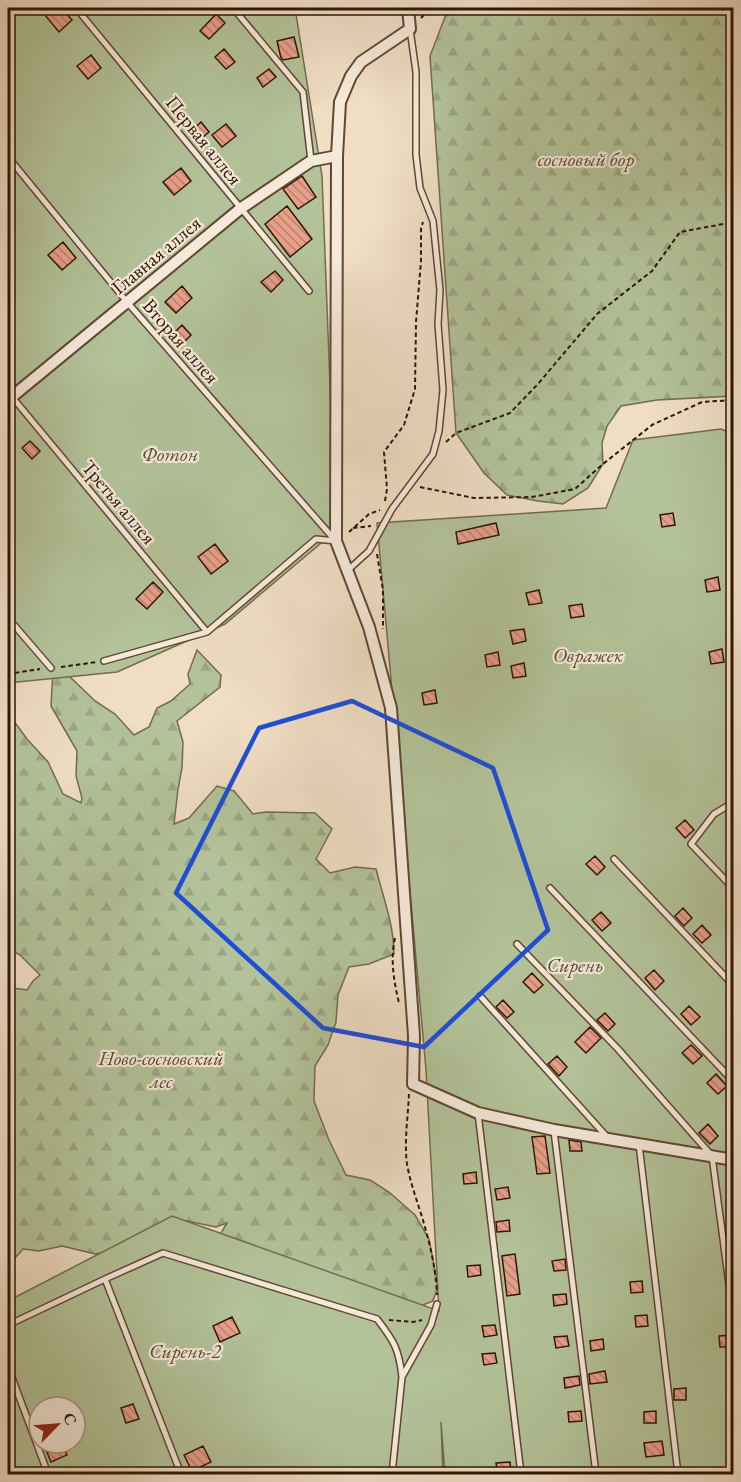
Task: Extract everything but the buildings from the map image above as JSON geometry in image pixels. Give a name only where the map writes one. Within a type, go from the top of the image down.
[{"type":"street","points":[[408,8],[410,29],[361,62],[351,76],[340,102],[337,156],[336,541],[369,627],[391,708],[414,1036],[413,1084],[478,1113],[554,1130],[734,1160]]},
{"type":"street","name":"Главная аллея","points":[[9,396],[240,208],[311,161],[337,156]]},
{"type":"lane","name":"Первая аллея","points":[[76,8],[309,291]]},
{"type":"lane","points":[[232,8],[303,92],[311,161]]},
{"type":"lane","points":[[347,571],[369,551],[392,508],[434,454],[439,431],[442,390],[438,324],[440,290],[433,221],[420,188],[416,155],[416,72],[410,29]]},
{"type":"lane","name":"Вторая аллея","points":[[8,158],[127,302],[336,541]]},
{"type":"lane","name":"Третья аллея","points":[[9,396],[207,632]]},
{"type":"lane","points":[[104,661],[207,632],[316,539],[336,541]]},
{"type":"lane","points":[[8,618],[51,668]]},
{"type":"lane","points":[[734,802],[714,814],[691,844],[734,889]]},
{"type":"lane","points":[[614,859],[734,986]]},
{"type":"lane","points":[[550,888],[734,1082]]},
{"type":"lane","points":[[517,944],[618,1049],[712,1156],[734,1322]]},
{"type":"lane","points":[[480,996],[610,1139]]},
{"type":"lane","points":[[478,1113],[521,1474]]},
{"type":"lane","points":[[554,1130],[596,1474]]},
{"type":"lane","points":[[639,1144],[678,1474]]},
{"type":"lane","points":[[8,1325],[163,1253],[377,1319],[391,1337],[400,1355],[402,1377],[392,1474]]},
{"type":"lane","points":[[105,1279],[181,1474]]},
{"type":"lane","points":[[402,1377],[431,1325],[437,1304]]},
{"type":"lane","points":[[8,1367],[48,1474]]},
{"type":"path","points":[[336,541],[369,514],[384,508],[387,489],[384,452],[404,425],[415,389],[421,228],[428,208]]},
{"type":"path","points":[[434,454],[456,432],[510,413],[538,384],[597,314],[652,271],[680,232],[734,222]]},
{"type":"path","points":[[411,486],[474,498],[532,497],[575,489],[652,425],[702,402],[734,400]]},
{"type":"path","points":[[353,528],[374,525],[388,517]]},
{"type":"path","points":[[376,539],[384,590],[383,628],[376,652]]},
{"type":"path","points":[[413,1084],[409,1095],[406,1133],[407,1162],[414,1196],[426,1229],[434,1264],[437,1304]]},
{"type":"path","points":[[377,1319],[414,1322],[433,1317]]},
{"type":"highlighted area","points":[[352,701],[493,768],[548,930],[424,1047],[323,1028],[176,893],[259,728]]},
{"type":"green space","name":"Фотон","points":[[8,8],[295,8],[322,176],[336,541],[326,539],[225,624],[117,672],[8,683]]},
{"type":"green space","name":"сосновый бор","points":[[456,8],[733,8],[733,396],[657,400],[621,406],[607,426],[602,443],[603,464],[588,488],[563,504],[507,495],[484,473],[456,433],[430,56],[445,17]]},
{"type":"green space","points":[[721,429],[733,434],[733,1474],[445,1474],[441,1422],[443,1474],[8,1474],[8,1301],[172,1216],[439,1311],[426,1070],[377,523],[606,508],[633,440]]},
{"type":"green space","name":"Ново-сосновский лес","points":[[197,650],[221,675],[220,687],[177,721],[183,742],[182,768],[174,824],[189,818],[217,786],[234,791],[253,814],[315,813],[332,829],[316,859],[330,873],[355,867],[376,869],[390,922],[394,954],[369,964],[349,967],[338,995],[336,1022],[328,1045],[315,1066],[314,1101],[346,1175],[370,1180],[389,1192],[415,1215],[429,1239],[438,1286],[433,1301],[413,1309],[211,1250],[227,1223],[216,1227],[187,1221],[148,1232],[122,1250],[95,1254],[62,1246],[39,1251],[23,1249],[8,1266],[8,981],[13,988],[27,990],[40,975],[20,955],[8,948],[8,824],[13,821],[8,819],[8,713],[48,762],[63,794],[81,803],[82,798],[76,776],[77,751],[51,706],[53,670],[69,676],[95,701],[115,714],[134,735],[149,727],[157,708],[171,701],[190,684],[188,674]]},
{"type":"park label","name":"Овражек","points":[[588,655]]},
{"type":"park label","name":"Сирень","points":[[575,965]]},
{"type":"park label","name":"Сирень-2","points":[[185,1351]]}]
